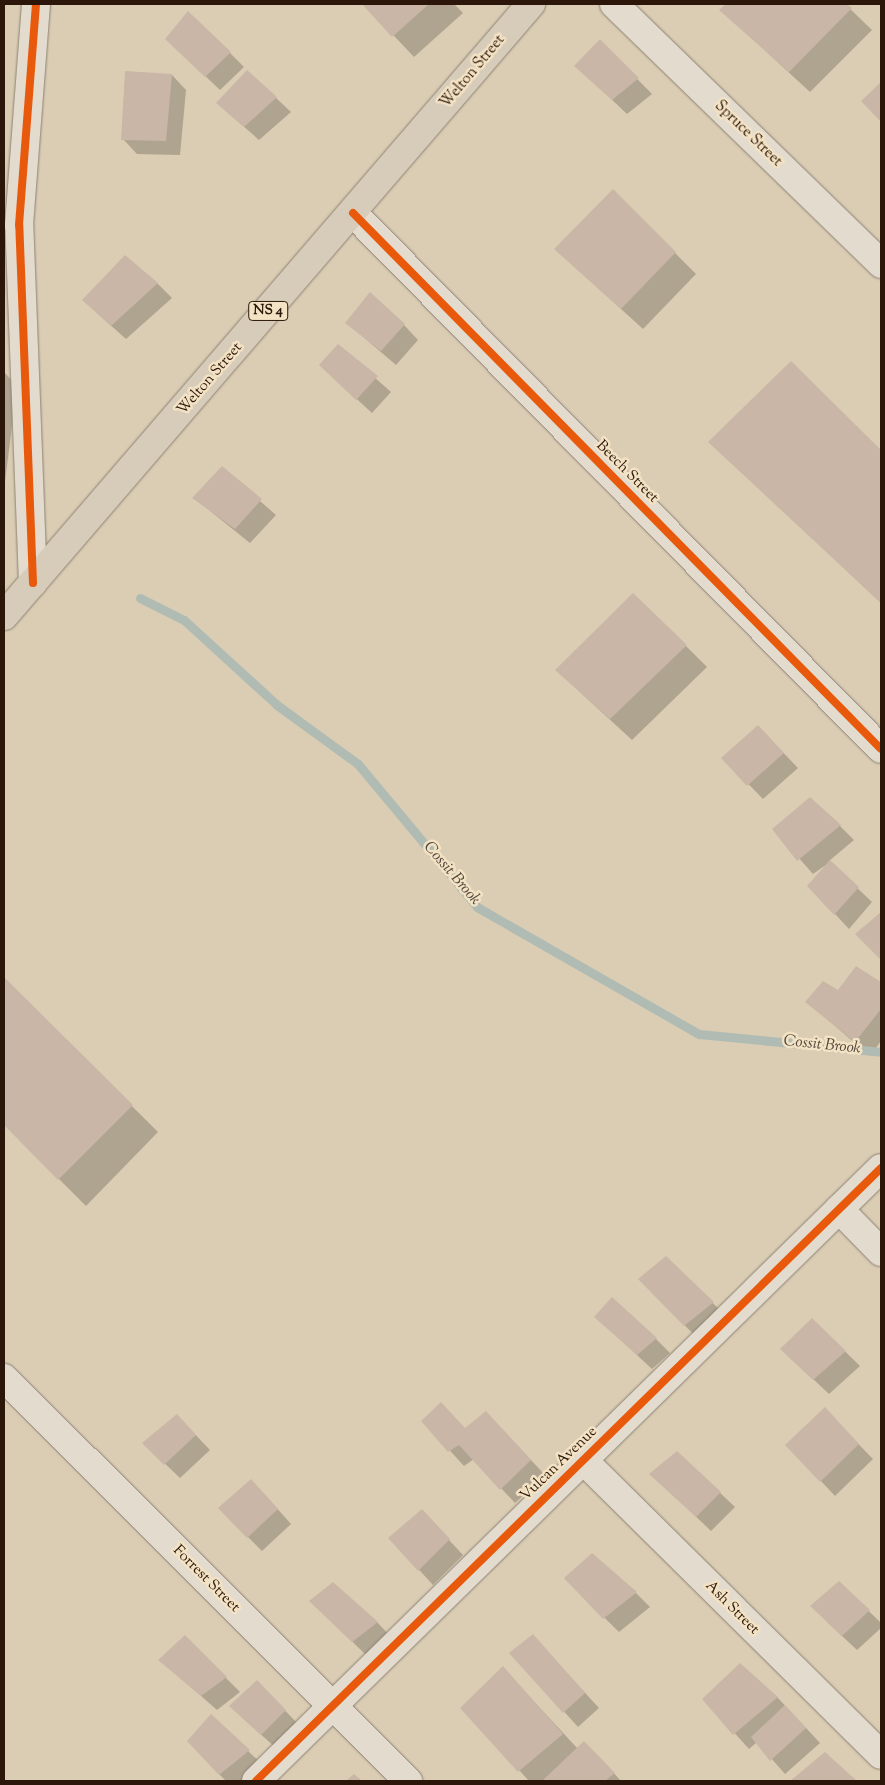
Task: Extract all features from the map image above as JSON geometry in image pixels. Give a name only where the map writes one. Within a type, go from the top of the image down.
[{"type":"main road","name":"Welton Street","points":[[4,616],[531,4]]},
{"type":"street","points":[[33,582],[11,224],[36,4]]},
{"type":"street","name":"Spruce Street","points":[[614,4],[881,264]]},
{"type":"street","name":"Beech Street","points":[[353,213],[881,749]]},
{"type":"street","name":"Vulcan Avenue","points":[[256,1781],[881,1168]]},
{"type":"street","points":[[839,1209],[881,1252]]},
{"type":"street","name":"Forrest Street","points":[[4,1378],[408,1781]]},
{"type":"street","name":"Ash Street","points":[[583,1460],[881,1755]]},
{"type":"building","points":[[362,4],[429,4],[392,37]]},
{"type":"building","points":[[726,4],[847,4],[852,8],[789,72],[719,10]]},
{"type":"building","points":[[188,11],[231,52],[205,77],[165,39]]},
{"type":"building","points":[[600,39],[639,78],[612,100],[574,66]]},
{"type":"building","points":[[247,70],[277,97],[244,127],[216,103]]},
{"type":"building","points":[[125,71],[172,74],[166,141],[121,140]]},
{"type":"building","points":[[881,82],[881,122],[861,101]]},
{"type":"building","points":[[613,189],[676,252],[621,309],[554,249]]},
{"type":"building","points":[[125,255],[158,283],[111,326],[82,300]]},
{"type":"building","points":[[370,292],[405,324],[381,351],[345,323]]},
{"type":"building","points":[[338,344],[378,376],[356,400],[319,365]]},
{"type":"building","points":[[791,361],[881,450],[881,603],[708,442]]},
{"type":"building","points":[[222,466],[262,499],[235,529],[192,498]]},
{"type":"building","points":[[633,593],[687,645],[610,719],[555,670]]},
{"type":"building","points":[[758,725],[784,753],[747,786],[721,758]]},
{"type":"building","points":[[810,797],[841,825],[797,861],[772,829]]},
{"type":"building","points":[[830,860],[859,887],[834,915],[807,886]]},
{"type":"building","points":[[881,912],[881,960],[855,934]]},
{"type":"building","points":[[856,966],[881,982],[881,1009],[855,1042],[805,1002],[823,981],[838,990]]},
{"type":"building","points":[[4,977],[133,1105],[58,1180],[4,1125]]},
{"type":"building","points":[[666,1256],[714,1302],[684,1326],[638,1279]]},
{"type":"building","points":[[612,1297],[657,1338],[637,1355],[594,1317]]},
{"type":"building","points":[[812,1318],[846,1351],[813,1380],[780,1349]]},
{"type":"building","points":[[441,1402],[465,1428],[486,1411],[531,1460],[500,1490],[459,1445],[448,1452],[421,1421]]},
{"type":"building","points":[[825,1407],[859,1444],[820,1482],[785,1445]]},
{"type":"building","points":[[177,1414],[196,1435],[164,1465],[142,1443]]},
{"type":"building","points":[[677,1451],[721,1492],[696,1517],[649,1474]]},
{"type":"building","points":[[251,1479],[278,1509],[247,1538],[218,1508]]},
{"type":"building","points":[[422,1509],[450,1539],[418,1571],[388,1538]]},
{"type":"building","points":[[592,1553],[637,1592],[603,1619],[564,1578]]},
{"type":"building","points":[[839,1581],[870,1610],[842,1636],[810,1606]]},
{"type":"building","points":[[333,1582],[378,1622],[352,1642],[309,1601]]},
{"type":"building","points":[[533,1634],[585,1693],[563,1713],[509,1653]]},
{"type":"building","points":[[185,1635],[227,1677],[201,1696],[158,1660]]},
{"type":"building","points":[[740,1663],[778,1697],[733,1735],[702,1699]]},
{"type":"building","points":[[503,1666],[563,1734],[518,1772],[460,1708]]},
{"type":"building","points":[[257,1680],[286,1710],[261,1735],[229,1706]]},
{"type":"building","points":[[785,1705],[806,1728],[770,1761],[751,1737]]},
{"type":"building","points":[[211,1714],[250,1750],[219,1775],[187,1741]]},
{"type":"building","points":[[584,1741],[615,1773],[605,1781],[542,1781]]},
{"type":"building","points":[[825,1752],[857,1781],[790,1781]]},
{"type":"building","points":[[354,1774],[362,1781],[346,1781]]},
{"type":"waterway","name":"Cossit Brook","points":[[140,598],[184,620],[277,705],[358,764],[477,907],[699,1034],[881,1052]]},
{"type":"cycle path","points":[[33,583],[19,225],[36,4]]},
{"type":"cycle path","points":[[353,213],[881,749]]},
{"type":"cycle path","points":[[256,1781],[881,1168]]}]
